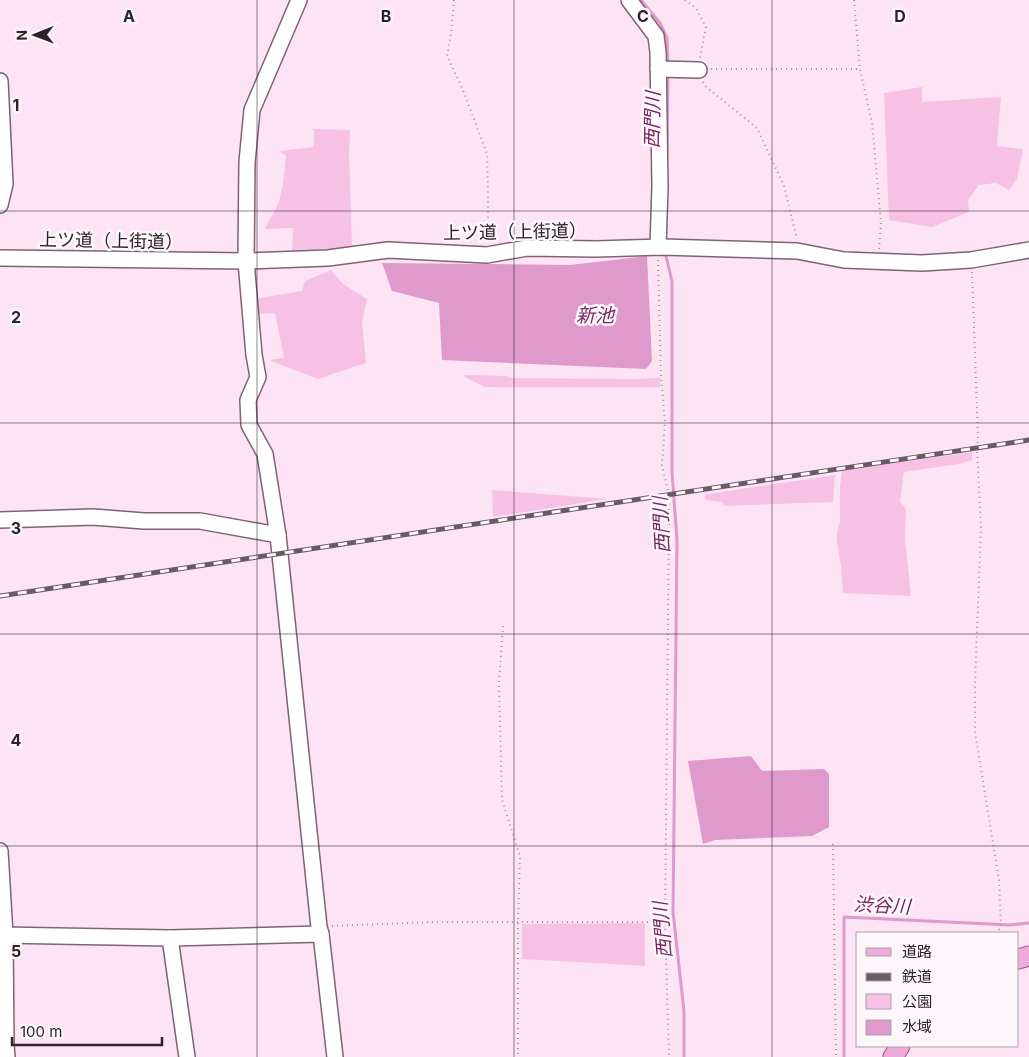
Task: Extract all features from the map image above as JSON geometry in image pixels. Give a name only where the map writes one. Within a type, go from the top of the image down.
[{"type":"street","points":[[299,0],[252,110],[247,162],[246,261],[254,355],[258,377],[248,400],[249,425],[265,454],[278,535],[335,1057]]},
{"type":"street","points":[[629,0],[656,36],[658,52],[664,69],[660,187],[663,247]]},
{"type":"street","points":[[664,69],[699,70]]},
{"type":"street","points":[[0,81],[5,184],[0,205]]},
{"type":"street","name":"上ツ道（上街道）","points":[[0,258],[246,261],[328,258],[388,250],[487,255],[527,248],[596,249],[663,247],[797,251],[844,260],[922,263],[971,260],[1029,250]]},
{"type":"street","points":[[0,520],[93,517],[144,521],[200,521],[278,535]]},
{"type":"street","points":[[0,850],[7,1057]]},
{"type":"street","points":[[3,935],[170,938],[320,931]]},
{"type":"street","points":[[170,938],[187,1057]]},
{"type":"path","points":[[454,0],[447,56],[464,90],[487,154],[487,255]]},
{"type":"path","points":[[686,0],[696,8],[706,27],[699,70],[705,86],[757,128],[784,186],[797,240],[797,251]]},
{"type":"path","points":[[854,0],[860,69],[872,123],[881,223],[878,261]]},
{"type":"path","points":[[699,70],[860,69]]},
{"type":"path","points":[[663,247],[661,377],[665,422],[662,465],[669,495],[670,514],[665,922],[670,1057]]},
{"type":"path","points":[[971,260],[980,529],[975,732],[999,880],[1001,927],[997,932]]},
{"type":"path","points":[[503,626],[499,684],[502,800],[520,856],[518,1057]]},
{"type":"path","points":[[833,844],[836,1057]]},
{"type":"path","points":[[320,931],[433,922],[665,922]]},
{"type":"green space","points":[[922,87],[922,102],[1001,97],[997,146],[1023,149],[1017,179],[1009,190],[996,183],[979,185],[968,200],[969,212],[932,227],[889,220],[884,93]]},
{"type":"green space","points":[[314,129],[350,130],[352,248],[292,250],[293,228],[265,229],[279,202],[283,184],[286,156],[279,151],[314,147]]},
{"type":"green space","points":[[331,270],[343,284],[367,299],[362,323],[366,363],[318,379],[270,360],[284,358],[275,313],[256,314],[254,299],[302,291],[305,281]]},
{"type":"green space","points":[[465,375],[508,376],[509,378],[660,378],[660,387],[485,387],[465,377]]},
{"type":"green space","points":[[972,452],[972,460],[959,464],[904,472],[900,502],[906,509],[905,539],[911,596],[843,593],[837,541],[840,522],[842,471]]},
{"type":"green space","points":[[835,475],[833,502],[724,506],[723,502],[706,500],[705,494]]},
{"type":"green space","points":[[492,490],[607,499],[493,517]]},
{"type":"green space","points":[[645,923],[645,966],[522,959],[522,924]]},
{"type":"water","name":"新池","points":[[647,256],[652,361],[646,369],[442,360],[439,303],[392,291],[382,263],[570,265]]},
{"type":"water","points":[[751,756],[762,771],[824,769],[829,774],[829,827],[812,836],[715,840],[703,844],[688,761]]},
{"type":"waterway","name":"西門川","points":[[641,0],[660,23],[667,38],[668,66]]},
{"type":"waterway","name":"西門川","points":[[667,151],[668,75]]},
{"type":"waterway","name":"西門川","points":[[665,252],[672,281],[672,472],[677,540],[673,912],[684,1011],[684,1057]]},
{"type":"waterway","name":"渋谷川","points":[[844,1057],[844,917],[1010,925],[1029,923]]},
{"type":"railway","points":[[0,596],[1029,440]]}]
